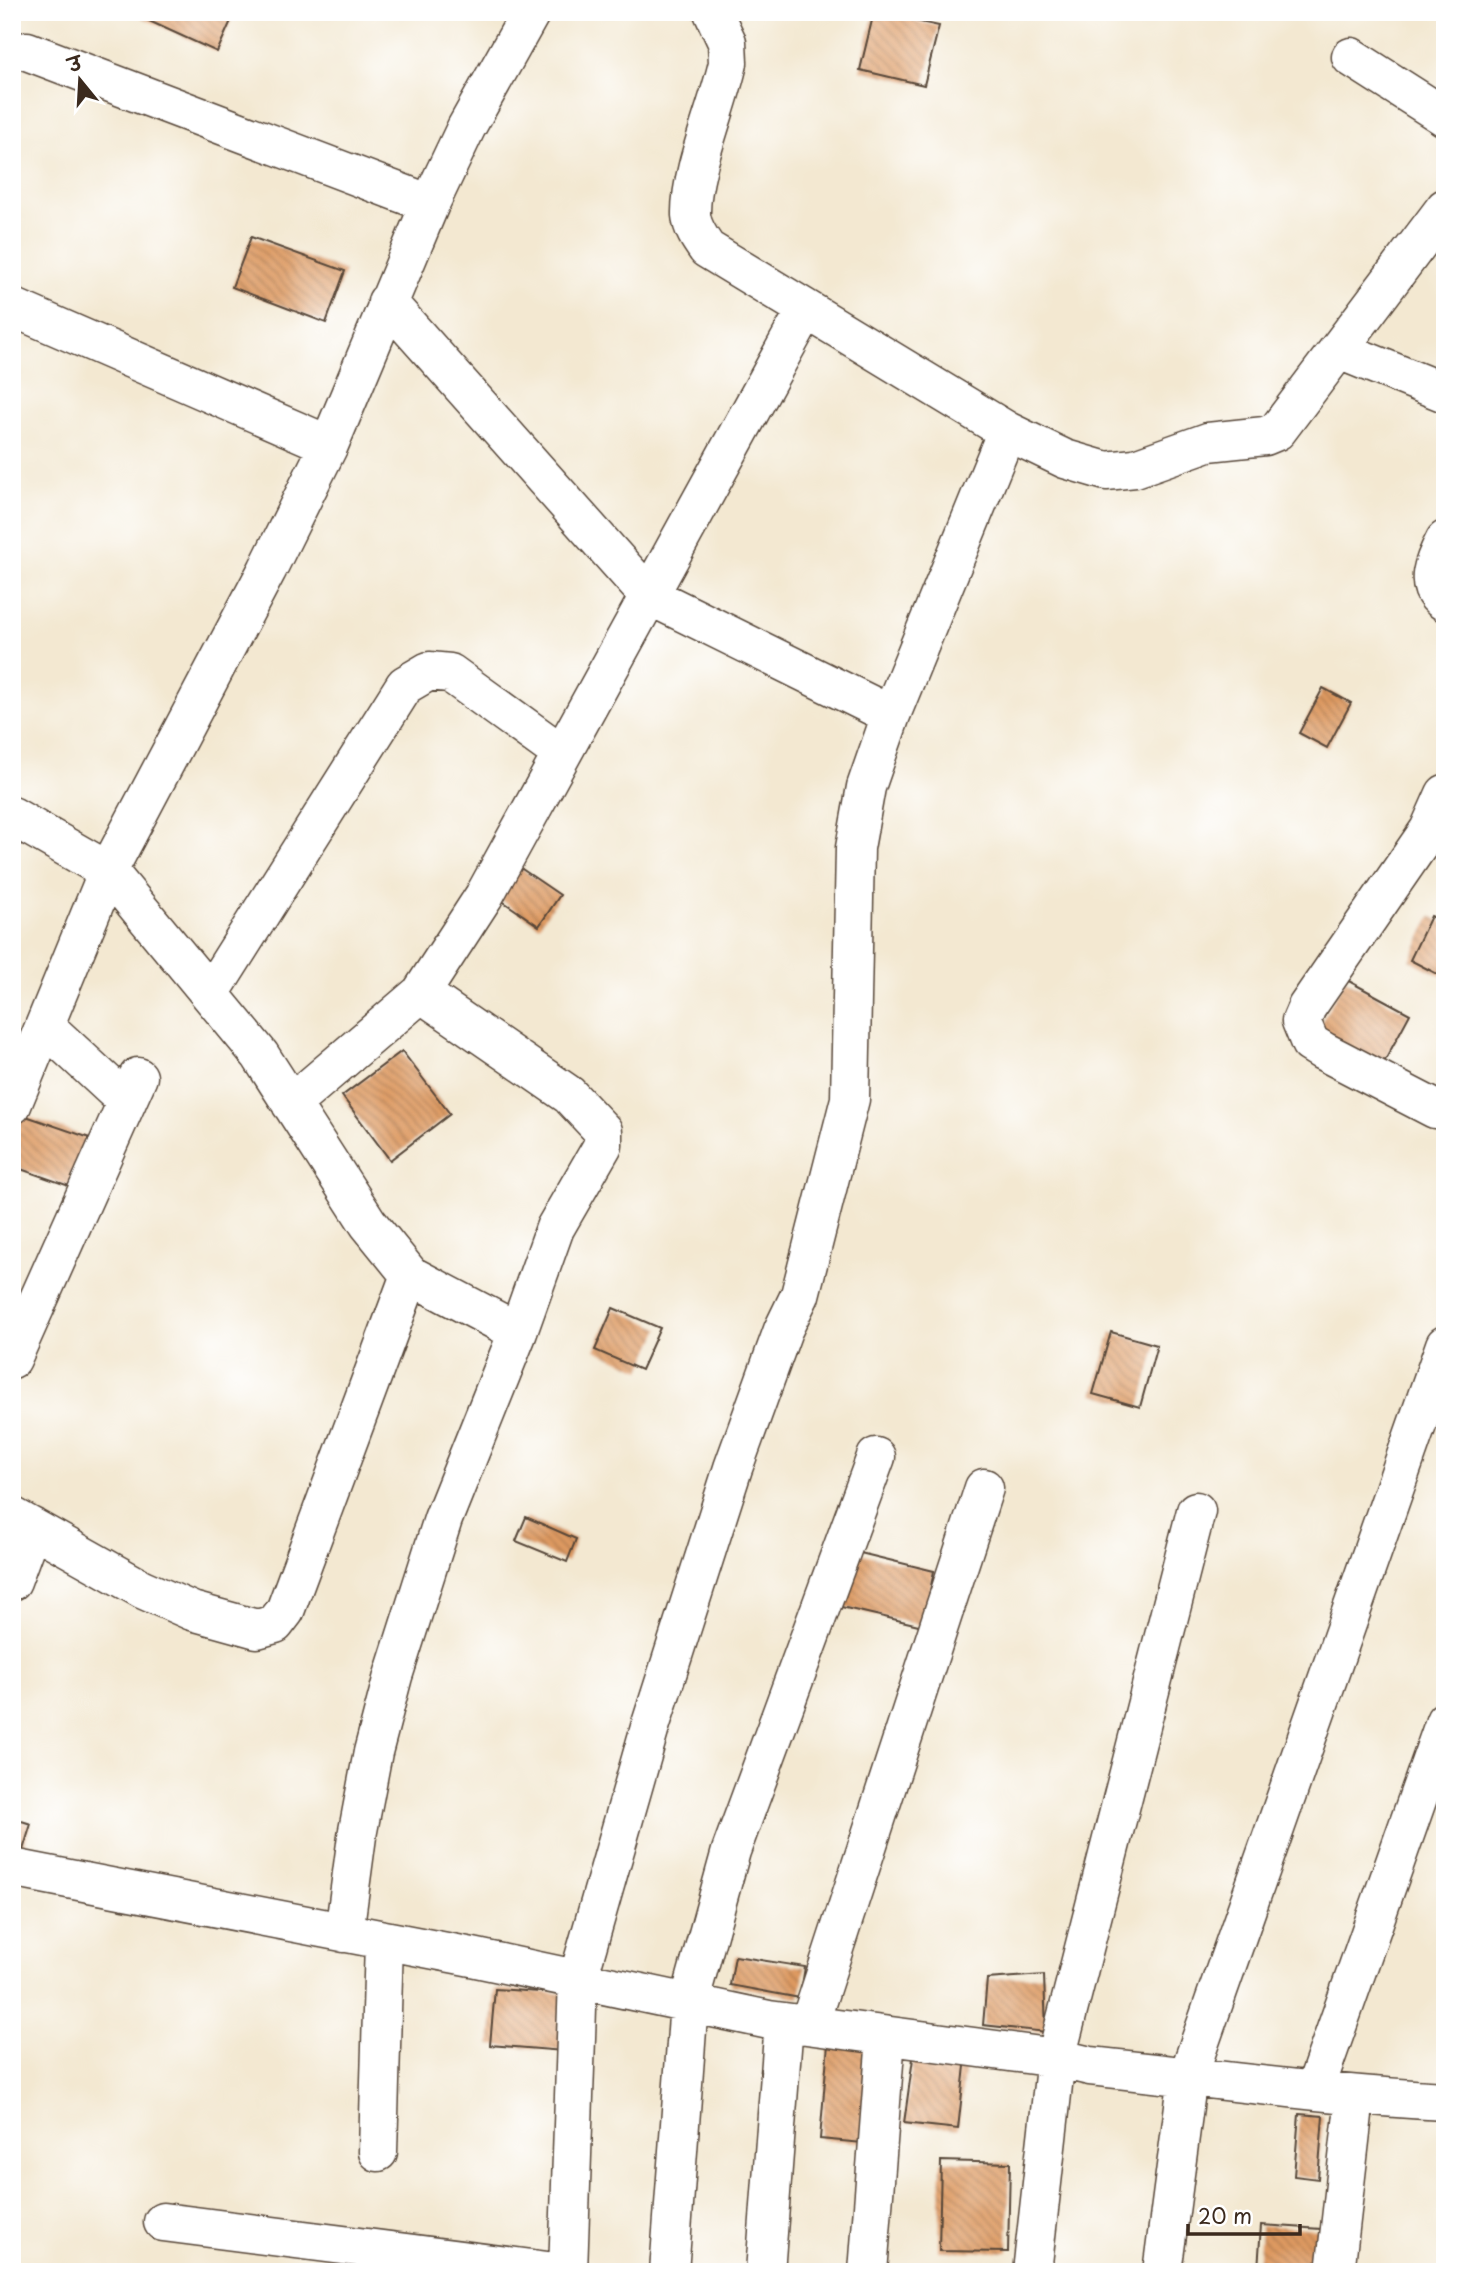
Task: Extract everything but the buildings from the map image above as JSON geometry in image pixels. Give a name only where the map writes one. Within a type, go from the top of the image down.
[{"type":"street","points":[[12,1105],[108,870],[267,570],[329,445],[430,204],[466,128],[531,12]]},
{"type":"street","points":[[712,12],[727,42],[728,63],[693,188],[691,218],[696,233],[707,249],[1007,431],[1065,459],[1106,471],[1135,468],[1208,442],[1249,439],[1277,431],[1445,208]]},
{"type":"street","points":[[27,51],[430,204]]},
{"type":"street","points":[[1351,57],[1445,117]]},
{"type":"street","points":[[387,302],[648,595],[891,715]]},
{"type":"street","points":[[12,307],[329,445]]},
{"type":"street","points":[[291,1104],[421,993],[484,896],[806,310]]},
{"type":"street","points":[[1339,350],[1445,393]]},
{"type":"street","points":[[568,2272],[578,1979],[651,1724],[729,1480],[783,1330],[800,1296],[850,1099],[855,848],[866,787],[891,715],[1007,431]]},
{"type":"street","points":[[1445,540],[1433,562],[1431,576],[1434,591],[1445,602]]},
{"type":"street","points":[[211,992],[405,685],[429,671],[450,673],[562,754]]},
{"type":"street","points":[[1435,1109],[1322,1051],[1310,1043],[1301,1021],[1307,1007],[1429,830],[1445,794]]},
{"type":"street","points":[[12,816],[108,870],[211,992],[260,1055],[368,1223],[410,1275],[518,1332]]},
{"type":"street","points":[[344,1933],[364,1797],[393,1676],[443,1519],[518,1332],[555,1228],[603,1145],[603,1131],[569,1096],[421,993]]},
{"type":"street","points":[[12,1359],[133,1089],[46,1027]]},
{"type":"street","points":[[12,1581],[22,1522],[142,1589],[192,1611],[257,1629],[275,1624],[285,1611],[410,1275]]},
{"type":"street","points":[[1162,2272],[1188,2076],[1445,1345]]},
{"type":"street","points":[[669,2272],[689,2003],[731,1852],[876,1457]]},
{"type":"street","points":[[765,2272],[797,2023],[984,1488]]},
{"type":"street","points":[[1032,2272],[1056,2058],[1196,1511]]},
{"type":"street","points":[[1315,2089],[1445,1721]]},
{"type":"street","points":[[12,1868],[797,2023],[1056,2058],[1090,2066],[1315,2089],[1354,2097],[1445,2101]]},
{"type":"street","points":[[378,2152],[384,1941]]},
{"type":"street","points":[[868,2272],[886,2037]]},
{"type":"street","points":[[1335,2272],[1354,2097]]},
{"type":"street","points":[[163,2221],[555,2272]]}]
